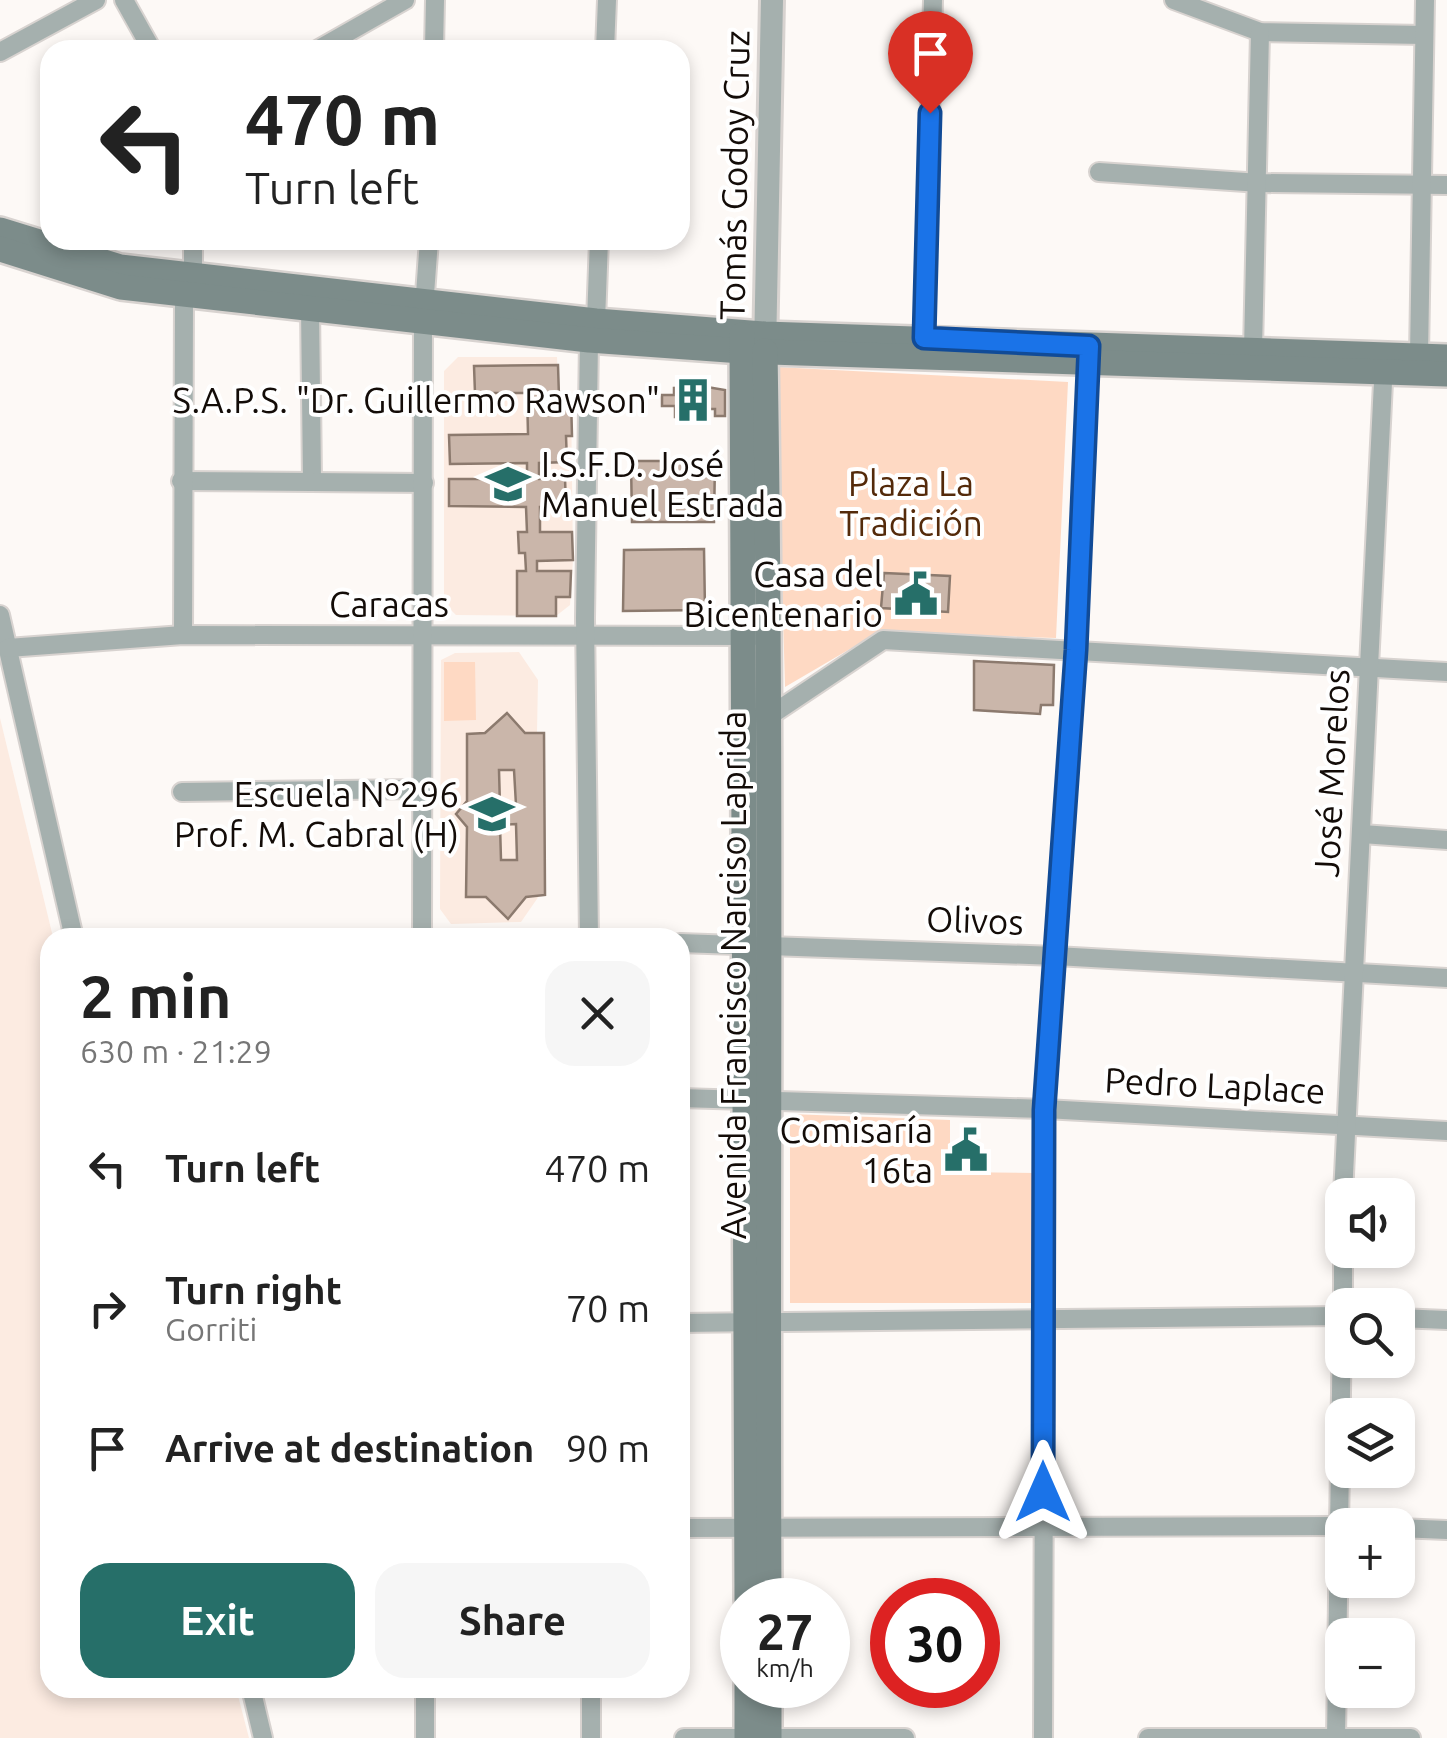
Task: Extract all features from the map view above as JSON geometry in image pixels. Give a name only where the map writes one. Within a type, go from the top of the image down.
[{"type":"main road","points":[[0,230],[40,242]]},
{"type":"main road","points":[[0,249],[121,287],[188,286],[593,330],[753,342],[1384,363],[1418,356],[1447,356]]},
{"type":"main road","points":[[65,250],[188,286],[310,307],[425,310]]},
{"type":"main road","name":"Avenida Francisco Narciso Laprida","points":[[753,342],[758,715],[758,1528],[766,1578]]},
{"type":"main road","points":[[1088,355],[1252,350],[1384,363],[1447,374]]},
{"type":"main road","name":"Avenida Francisco Narciso Laprida","points":[[750,1578],[758,1528]]},
{"type":"main road","points":[[752,1708],[758,1737]]},
{"type":"main road","points":[[758,1737],[764,1708]]},
{"type":"street","points":[[0,52],[96,0]]},
{"type":"street","points":[[124,0],[146,40]]},
{"type":"street","points":[[335,40],[405,0]]},
{"type":"street","points":[[434,40],[435,0]]},
{"type":"street","points":[[605,40],[607,0]]},
{"type":"street","name":"Tomás Godoy Cruz","points":[[753,342],[772,0]]},
{"type":"street","points":[[924,348],[933,0]]},
{"type":"street","points":[[1174,0],[1260,32],[1424,35]]},
{"type":"street","points":[[1418,356],[1426,0]]},
{"type":"street","points":[[1252,350],[1260,183],[1260,32]]},
{"type":"street","points":[[1099,172],[1260,183],[1447,185]]},
{"type":"street","points":[[183,635],[181,481],[191,250]]},
{"type":"street","points":[[422,928],[428,250]]},
{"type":"street","points":[[589,928],[586,638],[598,250]]},
{"type":"street","points":[[310,307],[312,481]]},
{"type":"street","points":[[1042,1738],[1044,1110],[1076,650],[1088,355]]},
{"type":"street","name":"José Morelos","points":[[1344,1178],[1384,363]]},
{"type":"street","points":[[181,481],[424,483]]},
{"type":"street","points":[[0,614],[72,928]]},
{"type":"street","name":"Caracas","points":[[8,648],[183,635],[757,636]]},
{"type":"street","points":[[758,715],[884,640],[1447,672]]},
{"type":"street","points":[[182,792],[423,789]]},
{"type":"street","points":[[1362,834],[1447,840]]},
{"type":"street","name":"Olivos","points":[[690,943],[1056,956],[1447,978]]},
{"type":"street","name":"Pedro Laplace","points":[[690,1098],[1044,1110],[1447,1132]]},
{"type":"street","points":[[690,1323],[1044,1318],[1325,1320]]},
{"type":"street","points":[[1415,1319],[1447,1320]]},
{"type":"street","points":[[1340,1508],[1341,1378]]},
{"type":"street","points":[[690,1528],[1325,1526]]},
{"type":"street","points":[[1415,1529],[1447,1530]]},
{"type":"street","points":[[1336,1737],[1339,1598]]},
{"type":"street","points":[[253,1698],[263,1738]]},
{"type":"street","points":[[425,1738],[426,1698]]},
{"type":"street","points":[[591,1698],[591,1738]]},
{"type":"street","points":[[684,1738],[905,1738]]},
{"type":"street","points":[[1148,1738],[1411,1738]]},
{"type":"shaded area","name":"I.S.F.D. José Manuel Estrada","points":[[458,357],[557,357],[559,397],[571,397],[573,560],[570,605],[556,616],[456,615],[444,603],[444,371]]},
{"type":"shaded area","name":"Escuela Nº296 Prof. M. Cabral (H)","points":[[519,652],[538,680],[537,732],[544,733],[545,895],[539,896],[521,922],[451,924],[440,909],[441,660],[455,653]]},
{"type":"shaded area","points":[[0,718],[51,928],[40,928],[40,1698],[239,1698],[249,1738],[0,1738]]},
{"type":"green space","name":"Plaza La Tradición","points":[[776,367],[1068,382],[1056,638],[879,632],[785,687]]},
{"type":"green space","points":[[444,662],[475,662],[476,720],[444,721]]},
{"type":"green space","points":[[790,1114],[950,1120],[950,1172],[1036,1173],[1035,1303],[790,1303]]},
{"type":"building","name":"I.S.F.D. José Manuel Estrada","points":[[558,365],[559,397],[571,397],[572,436],[566,436],[567,462],[539,463],[539,479],[565,478],[566,507],[540,507],[540,532],[572,532],[573,560],[537,561],[537,571],[571,571],[570,597],[556,597],[556,616],[517,616],[517,571],[526,571],[525,553],[519,553],[518,532],[527,532],[526,507],[449,506],[449,479],[527,479],[527,463],[450,464],[449,435],[528,434],[527,393],[475,393],[474,366]]},
{"type":"building","name":"S.A.P.S. \"Dr. Guillermo Rawson\"","points":[[674,388],[725,390],[725,416],[715,416],[715,409],[708,409],[709,418],[702,418],[702,407],[691,408],[691,417],[675,417],[675,406],[662,406],[662,395],[674,395]]},
{"type":"building","points":[[631,461],[715,461],[714,522],[632,522]]},
{"type":"building","points":[[704,549],[705,610],[623,611],[624,550]]},
{"type":"building","points":[[884,573],[950,576],[948,612],[881,608]]},
{"type":"building","points":[[974,661],[1054,665],[1053,705],[1041,705],[1040,714],[974,710]]},
{"type":"building","name":"Escuela Nº296 Prof. M. Cabral (H)","points":[[507,713],[525,733],[544,733],[545,895],[526,897],[508,919],[486,897],[466,897],[467,827],[456,814],[467,801],[467,734],[485,733]],"holes":[[[499,770],[514,770],[516,805],[500,806]],[[516,824],[517,860],[501,860],[500,825]]]},
{"type":"place","name":"S.A.P.S. \"Dr. Guillermo Rawson\"","points":[[693,400]]},
{"type":"place","name":"I.S.F.D. José Manuel Estrada","points":[[508,484]]},
{"type":"place","name":"Casa del Bicentenario","points":[[916,594]]},
{"type":"place","name":"Escuela Nº296 Prof. M. Cabral (H)","points":[[492,814]]},
{"type":"place","name":"Comisaría 16ta","points":[[966,1150]]},
{"type":"route","points":[[930,113],[924,338],[1089,346],[1076,650],[1044,1110],[1043,1492]]}]
